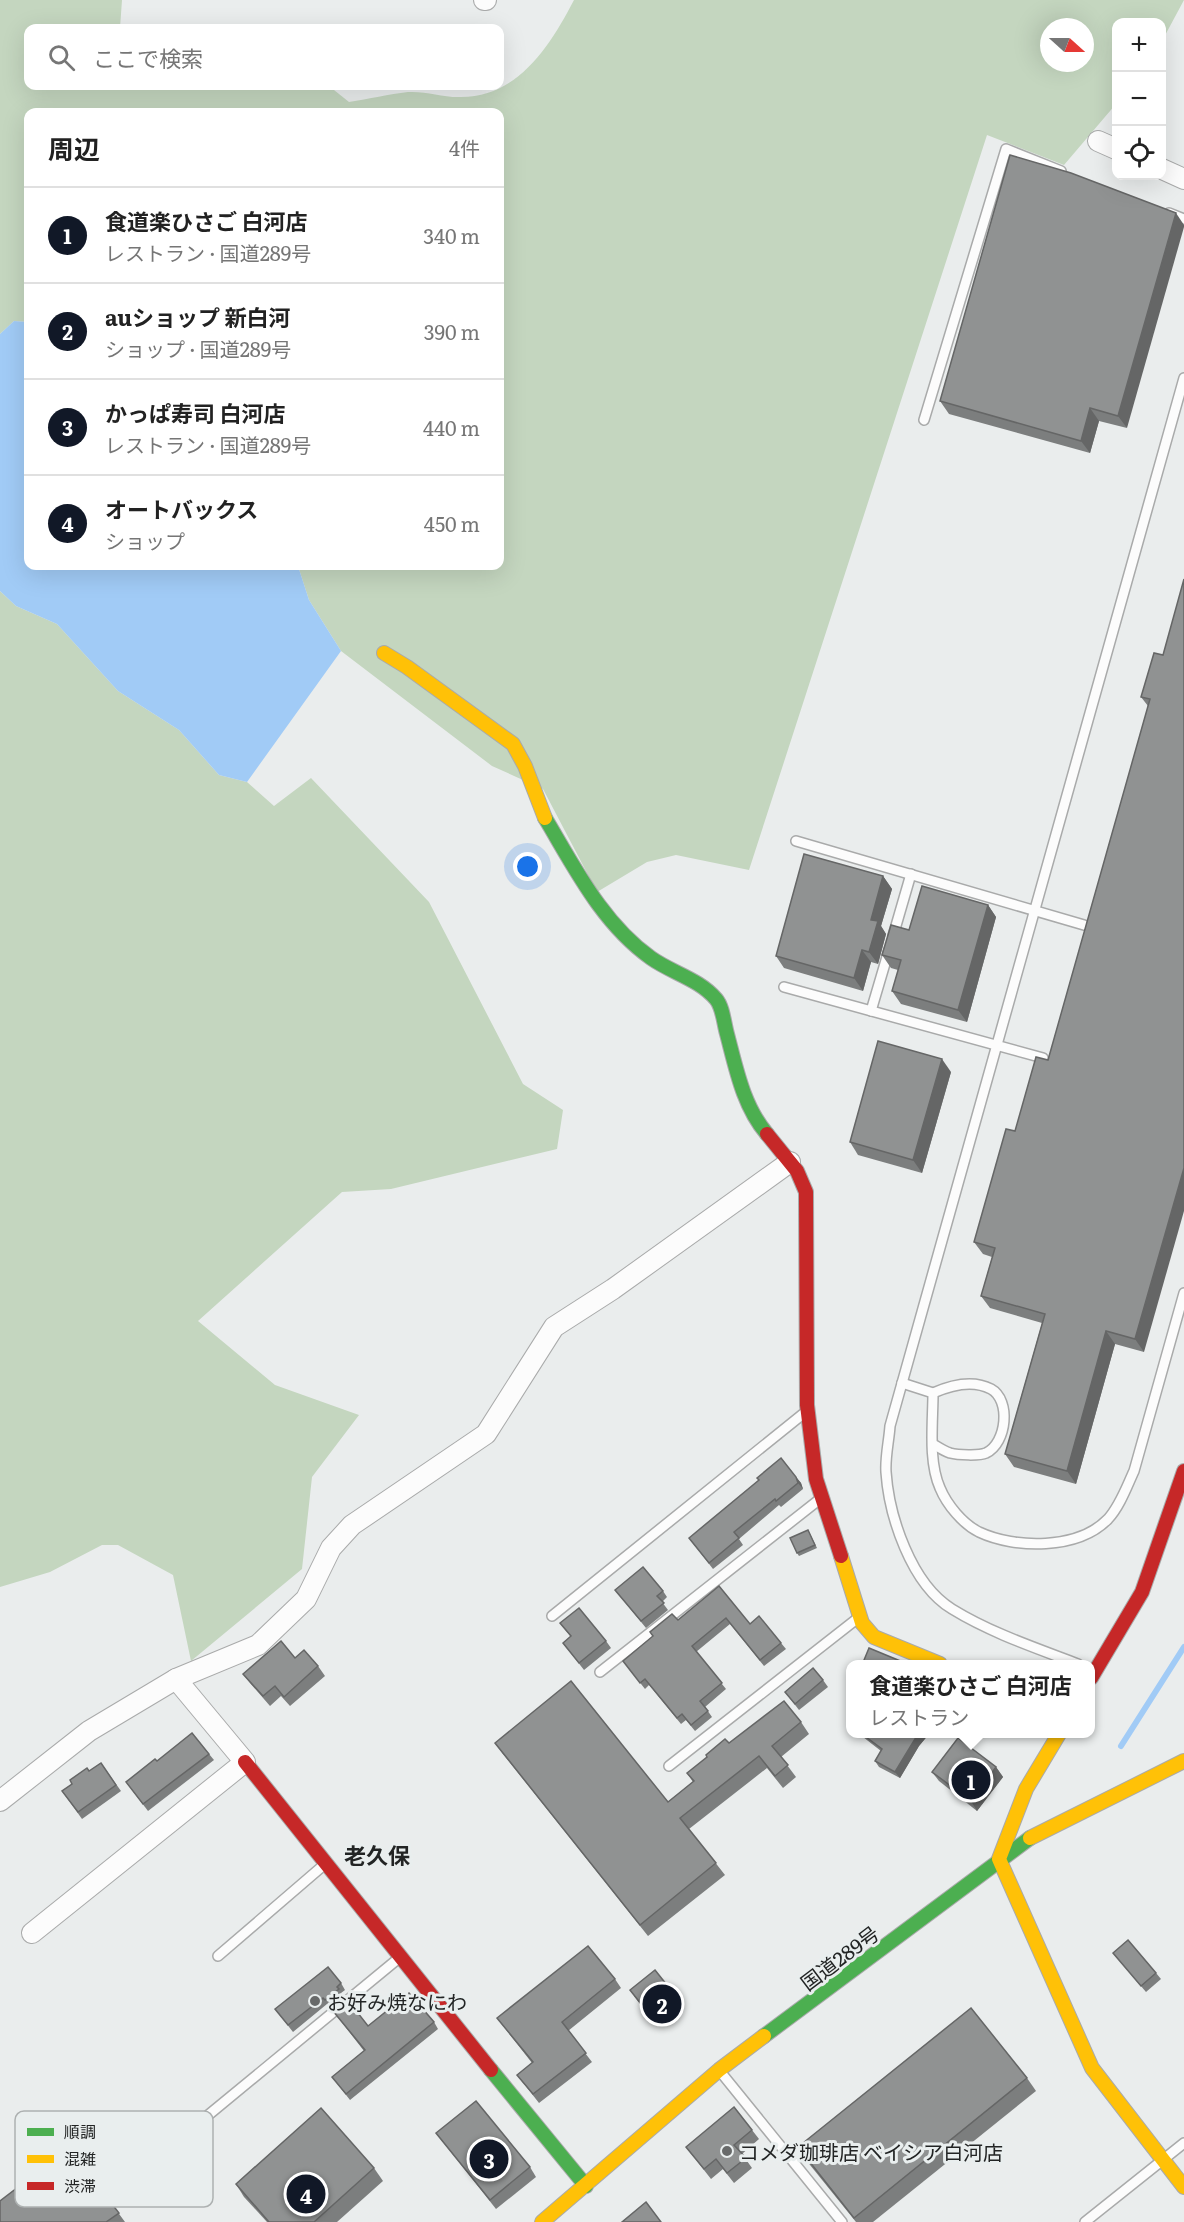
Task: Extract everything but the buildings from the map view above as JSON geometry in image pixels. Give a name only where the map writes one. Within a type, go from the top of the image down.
[{"type":"main road","points":[[384,653],[407,667],[513,744],[525,766],[544,816],[583,883],[604,913],[626,938],[652,958],[703,987],[718,1001],[748,1105],[759,1125],[797,1171],[806,1192],[808,1411],[816,1479],[860,1617],[862,1623],[874,1637],[928,1660]]},
{"type":"main road","points":[[1095,1668],[1142,1592],[1184,1471]]},
{"type":"main road","points":[[1057,1738],[1026,1790],[999,1859],[1092,2068],[1184,2187]]},
{"type":"main road","name":"国道289号","points":[[542,2222],[720,2070],[999,1859],[1038,1832],[1184,1761]]},
{"type":"main road","points":[[245,1762],[586,2186]]},
{"type":"street","points":[[1166,171],[1184,179]]},
{"type":"street","points":[[0,1801],[89,1731],[176,1679],[258,1645],[306,1599],[331,1548],[352,1525],[486,1434],[554,1328],[613,1289],[790,1162]]},
{"type":"street","points":[[32,1933],[245,1762],[176,1679]]},
{"type":"lane","points":[[924,420],[1006,149],[1072,176]]},
{"type":"lane","points":[[1162,210],[1184,219]]},
{"type":"lane","points":[[1065,1660],[1005,1636],[950,1608],[926,1584],[906,1551],[896,1526],[886,1470],[890,1426],[1184,378]]},
{"type":"lane","points":[[796,841],[1084,925]]},
{"type":"lane","points":[[871,1011],[911,874]]},
{"type":"lane","points":[[784,987],[1043,1058]]},
{"type":"lane","points":[[933,1394],[933,1460],[940,1488],[954,1512],[977,1531],[1003,1541],[1030,1544],[1058,1543],[1087,1533],[1108,1519],[1122,1497],[1134,1471],[1184,1293]]},
{"type":"lane","points":[[902,1383],[933,1394],[950,1385],[973,1384],[993,1390],[1002,1405],[1004,1419],[1002,1433],[995,1446],[985,1454],[950,1453],[933,1444]]},
{"type":"lane","points":[[552,1616],[808,1411]]},
{"type":"lane","points":[[600,1672],[822,1497]]},
{"type":"lane","points":[[669,1766],[860,1617]]},
{"type":"lane","points":[[218,1956],[327,1862]]},
{"type":"lane","points":[[213,2111],[400,1957]]},
{"type":"lane","points":[[720,2070],[842,2222]]},
{"type":"lane","points":[[1085,2222],[1184,2143]]},
{"type":"green space","points":[[0,0],[122,0],[120,24],[24,24],[24,90],[334,90],[349,102],[408,92],[458,97],[504,90],[504,85],[529,66],[542,51],[574,0],[1184,0],[1166,34],[1166,18],[1112,18],[1112,109],[1064,165],[987,135],[749,870],[676,855],[647,862],[597,892],[543,789],[492,766],[341,651],[309,600],[299,570],[504,570],[504,108],[24,108],[24,322],[14,321],[0,334]]},
{"type":"green space","points":[[0,591],[16,606],[57,624],[118,691],[179,730],[219,775],[247,782],[274,806],[311,778],[429,902],[523,1084],[563,1110],[557,1149],[391,1189],[342,1192],[198,1321],[275,1385],[359,1415],[312,1477],[302,1569],[191,1661],[173,1575],[118,1545],[102,1545],[50,1572],[0,1587]]},
{"type":"water","points":[[14,321],[24,322],[24,570],[299,570],[309,600],[341,651],[247,782],[219,775],[179,730],[118,691],[57,624],[16,606],[0,591],[0,334]]},
{"type":"waterway","points":[[1121,1746],[1184,1647]]},
{"type":"traffic: fast","points":[[545,818],[591,894],[618,928],[651,958],[702,986],[716,999],[722,1011],[737,1073],[746,1099],[767,1134]]},
{"type":"traffic: fast","points":[[764,2036],[1030,1838]]},
{"type":"traffic: fast","points":[[491,2070],[586,2186]]},
{"type":"traffic: slow","points":[[384,653],[407,667],[513,744],[525,766],[545,818]]},
{"type":"traffic: slow","points":[[841,1556],[862,1623],[874,1637],[930,1660]]},
{"type":"traffic: slow","points":[[1057,1738],[1026,1789],[999,1859],[1092,2068],[1184,2187]]},
{"type":"traffic: slow","points":[[1030,1838],[1184,1761]]},
{"type":"traffic: slow","points":[[542,2222],[719,2070],[764,2036]]},
{"type":"traffic: jam","points":[[767,1134],[797,1171],[806,1192],[807,1405],[816,1479],[841,1556]]},
{"type":"traffic: jam","points":[[1095,1671],[1142,1592],[1184,1471]]},
{"type":"traffic: jam","points":[[245,1762],[491,2070]]},
{"type":"place","name":"食道楽ひさご 白河店","points":[[971,1780]]},
{"type":"place","name":"お好み焼なにわ","points":[[315,2001]]},
{"type":"place","name":"auショップ 新白河","points":[[662,2004]]},
{"type":"place","name":"コメダ珈琲店 ベイシア白河店","points":[[727,2151]]},
{"type":"place","name":"かっぱ寿司 白河店","points":[[489,2159]]},
{"type":"place","name":"オートバックス","points":[[306,2194]]},
{"type":"district","name":"老久保","points":[[377,1854]]}]
